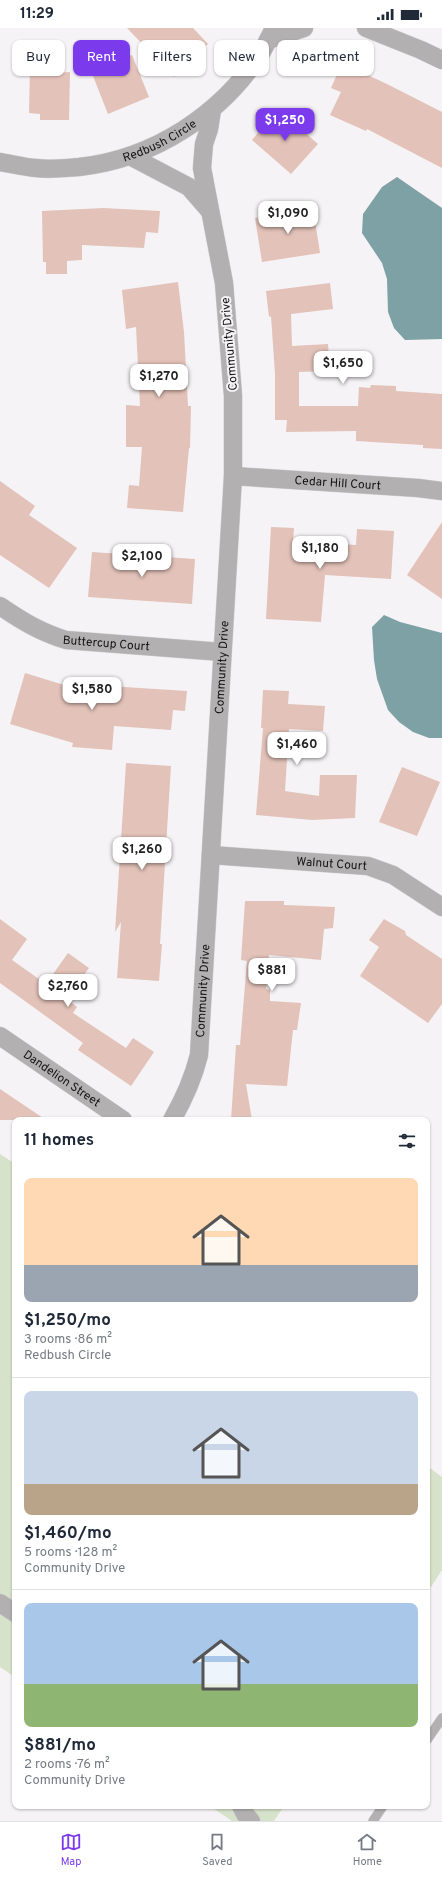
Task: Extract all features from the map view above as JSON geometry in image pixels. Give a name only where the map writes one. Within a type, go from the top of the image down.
[{"type":"street","points":[[271,34],[304,28]]},
{"type":"street","points":[[366,28],[442,60]]},
{"type":"street","name":"Redbush Circle","points":[[0,162],[36,168],[96,165],[130,156],[149,149],[190,126],[212,110],[245,75],[262,52],[271,34]]},
{"type":"street","name":"Community Drive","points":[[174,1117],[184,1100],[193,1079],[199,1055],[233,476],[233,396],[224,283],[202,168],[204,144],[209,129],[212,110]]},
{"type":"street","name":"Community Drive","points":[[130,156],[189,187],[210,211]]},
{"type":"street","name":"Cedar Hill Court","points":[[233,476],[418,488],[442,491]]},
{"type":"street","name":"Buttercup Court","points":[[0,606],[45,634],[66,640],[222,652]]},
{"type":"street","name":"Walnut Court","points":[[211,855],[368,866],[393,875],[442,907]]},
{"type":"street","name":"Dandelion Street","points":[[0,1036],[120,1117]]},
{"type":"street","points":[[0,1603],[12,1611]]},
{"type":"lane","points":[[430,1736],[442,1718]]},
{"type":"lane","points":[[373,1821],[381,1809]]},
{"type":"green space","points":[[0,1154],[12,1162],[12,1675],[0,1667]]},
{"type":"green space","points":[[430,1468],[442,1477],[442,1570],[430,1588]]},
{"type":"green space","points":[[214,1809],[282,1809],[274,1821],[232,1821]]},
{"type":"water","points":[[397,177],[442,208],[442,339],[405,340],[394,328],[388,312],[387,279],[382,263],[362,233],[363,214],[382,187]]},
{"type":"water","points":[[384,615],[400,622],[442,633],[442,738],[429,738],[413,732],[399,722],[388,710],[377,679],[372,627]]},
{"type":"building","points":[[127,28],[193,28],[204,40],[139,40]]},
{"type":"building","points":[[132,55],[138,70],[138,76],[140,76],[149,97],[108,114],[93,76],[130,76],[130,56]]},
{"type":"building","points":[[65,72],[70,72],[69,120],[40,120],[40,114],[29,113],[30,76],[65,76]]},
{"type":"building","points":[[336,76],[370,76],[442,112],[442,168],[367,129],[366,131],[330,115],[341,92],[331,88]]},
{"type":"building","points":[[278,109],[318,144],[291,174],[252,140]]},
{"type":"building","points":[[103,208],[160,211],[158,233],[146,232],[144,248],[82,245],[82,260],[67,261],[67,274],[46,274],[46,262],[43,262],[42,211]]},
{"type":"building","points":[[313,208],[320,253],[262,262],[255,218]]},
{"type":"building","points":[[178,282],[184,332],[188,406],[191,406],[190,448],[183,512],[127,508],[129,485],[139,486],[142,447],[126,447],[126,405],[140,406],[136,327],[126,329],[122,290]]},
{"type":"building","points":[[330,283],[333,309],[291,314],[292,346],[328,344],[330,371],[299,372],[299,406],[358,406],[359,387],[370,388],[371,385],[396,386],[396,391],[442,394],[442,449],[423,448],[423,445],[356,441],[356,431],[286,432],[287,420],[275,420],[275,374],[271,316],[269,317],[266,291]]},
{"type":"building","points":[[0,481],[35,506],[29,515],[77,548],[49,588],[0,555]]},
{"type":"building","points":[[442,522],[442,599],[407,575]]},
{"type":"building","points":[[271,527],[294,528],[293,541],[356,545],[357,529],[394,531],[391,579],[325,575],[321,622],[266,619]]},
{"type":"building","points":[[92,552],[195,559],[192,604],[88,597]]},
{"type":"building","points":[[25,673],[77,689],[77,684],[187,691],[185,711],[173,710],[171,730],[114,726],[112,750],[72,747],[73,743],[10,724]]},
{"type":"building","points":[[263,690],[289,691],[288,704],[325,706],[323,731],[289,729],[285,791],[319,796],[320,775],[357,775],[355,818],[312,820],[256,815],[263,728],[261,728]]},
{"type":"building","points":[[126,763],[171,766],[159,981],[117,978],[121,922],[115,932]]},
{"type":"building","points":[[402,767],[440,782],[417,836],[379,822]]},
{"type":"building","points":[[245,901],[284,901],[284,905],[335,907],[333,928],[324,929],[321,960],[269,955],[266,989],[270,990],[270,1001],[301,1003],[297,1030],[293,1030],[287,1086],[246,1084],[252,1117],[231,1117],[236,1045],[240,1045],[247,961],[241,960]]},
{"type":"building","points":[[0,919],[27,939],[12,960],[46,984],[68,953],[89,968],[67,999],[77,1007],[73,1013],[126,1048],[133,1038],[154,1052],[131,1086],[78,1050],[83,1043],[0,983]]},
{"type":"building","points":[[384,919],[405,931],[406,935],[442,959],[442,1004],[428,1023],[360,976],[379,947],[369,940]]},
{"type":"building","points":[[0,1089],[42,1117],[12,1117],[12,1120],[0,1120]]}]
